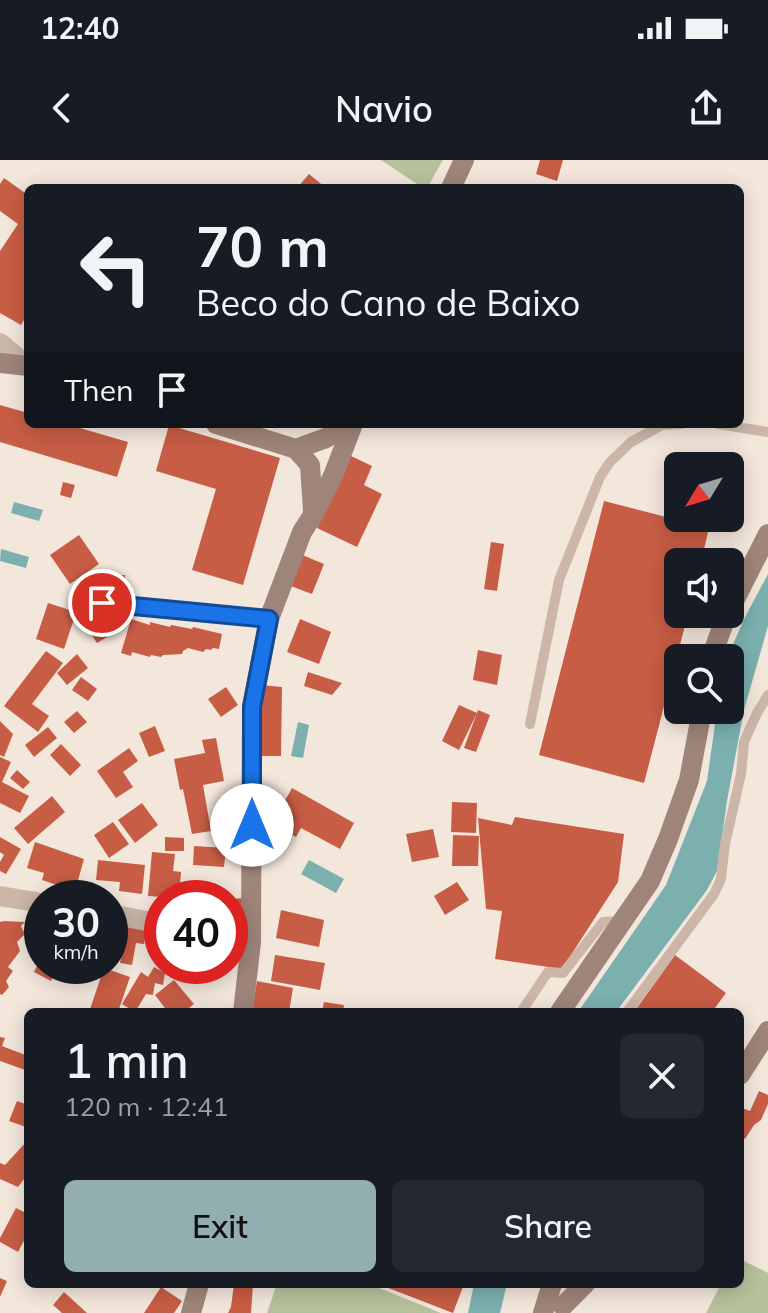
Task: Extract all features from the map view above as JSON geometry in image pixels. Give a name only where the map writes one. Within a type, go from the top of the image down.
[{"type":"street","points":[[453,184],[464,160]]},
{"type":"street","points":[[0,343],[24,363]]},
{"type":"street","points":[[0,363],[24,365]]},
{"type":"street","points":[[229,428],[296,449],[310,465],[313,515]]},
{"type":"street","points":[[296,449],[344,428]]},
{"type":"street","points":[[243,1008],[251,942],[252,707],[269,619],[302,532],[343,453],[350,428]]},
{"type":"street","points":[[744,581],[768,534]]},
{"type":"street","points":[[563,1008],[650,881],[689,780],[699,724]]},
{"type":"street","points":[[1,897],[24,900]]},
{"type":"street","points":[[744,1069],[768,1031]]},
{"type":"street","points":[[191,1313],[198,1288]]},
{"type":"street","points":[[535,1288],[543,1313]]},
{"type":"street","points":[[543,1313],[551,1288]]},
{"type":"street","points":[[562,1310],[569,1288]]},
{"type":"street","points":[[562,1310],[581,1288]]},
{"type":"lane","points":[[530,724],[559,580],[600,477],[610,462],[631,442],[657,428]]},
{"type":"lane","points":[[743,428],[768,432]]},
{"type":"lane","points":[[102,603],[269,619]]},
{"type":"lane","points":[[630,1008],[714,894],[721,879],[744,742],[768,695]]},
{"type":"lane","points":[[524,1008],[548,972],[563,973],[603,922],[622,921]]},
{"type":"green space","points":[[381,160],[443,160],[429,184],[417,184]]},
{"type":"green space","points":[[744,1261],[768,1273],[768,1313],[706,1313],[719,1288],[744,1288]]},
{"type":"green space","points":[[276,1288],[379,1288],[441,1313],[267,1313]]},
{"type":"water","points":[[14,502],[43,510],[39,521],[11,513]]},
{"type":"water","points":[[1,549],[29,557],[26,568],[0,561]]},
{"type":"water","points":[[768,574],[768,626],[744,710],[744,644],[733,644],[740,628],[744,628],[744,620]]},
{"type":"water","points":[[298,722],[309,725],[303,758],[291,756]]},
{"type":"water","points":[[715,724],[741,724],[717,871],[707,890],[619,1008],[581,1008],[666,885],[707,781]]},
{"type":"water","points":[[309,860],[344,879],[336,893],[301,874]]},
{"type":"water","points":[[473,1288],[506,1288],[500,1313],[468,1313]]},
{"type":"building","points":[[540,160],[563,160],[557,181],[536,174]]},
{"type":"building","points":[[309,174],[321,184],[300,184]]},
{"type":"building","points":[[4,178],[24,192],[24,320],[21,325],[0,313],[0,251],[18,224],[0,211],[0,184]]},
{"type":"building","points":[[0,405],[24,412],[24,428],[80,428],[128,442],[117,477],[0,442]]},
{"type":"building","points":[[168,428],[179,428],[280,458],[243,585],[192,570],[216,489],[156,471]]},
{"type":"building","points":[[351,456],[372,466],[364,485],[382,494],[357,547],[317,528]]},
{"type":"building","points":[[63,482],[75,485],[71,498],[60,495]]},
{"type":"building","points":[[604,501],[664,516],[664,532],[708,532],[704,548],[664,548],[664,628],[684,628],[680,644],[664,644],[664,706],[644,783],[539,755]]},
{"type":"building","points":[[79,535],[99,564],[70,584],[50,555]]},
{"type":"building","points":[[491,542],[504,544],[497,591],[484,589]]},
{"type":"building","points":[[300,554],[324,564],[312,594],[288,585]]},
{"type":"building","points":[[93,574],[125,575],[125,591],[92,589]]},
{"type":"building","points":[[77,602],[92,607],[86,623],[74,619],[64,649],[36,639],[48,603],[73,611]]},
{"type":"building","points":[[101,617],[112,634],[97,643],[86,626]]},
{"type":"building","points":[[131,619],[150,625],[150,622],[170,627],[193,627],[222,634],[219,649],[203,652],[188,648],[182,654],[161,657],[121,653]]},
{"type":"building","points":[[300,619],[331,632],[319,664],[287,652]]},
{"type":"building","points":[[478,650],[502,655],[497,685],[473,680]]},
{"type":"building","points":[[46,651],[63,663],[32,704],[49,716],[38,732],[4,706]]},
{"type":"building","points":[[77,654],[88,668],[67,685],[57,673]]},
{"type":"building","points":[[308,672],[342,683],[332,695],[304,686]]},
{"type":"building","points":[[81,677],[97,689],[88,701],[72,690]]},
{"type":"building","points":[[261,685],[282,687],[281,756],[260,756]]},
{"type":"building","points":[[226,687],[238,705],[221,717],[208,699]]},
{"type":"building","points":[[459,705],[477,713],[459,750],[442,741]]},
{"type":"building","points":[[478,710],[490,715],[476,752],[464,748]]},
{"type":"building","points":[[77,711],[87,722],[74,733],[64,722]]},
{"type":"building","points":[[0,721],[13,734],[4,757],[0,755]]},
{"type":"building","points":[[155,726],[165,751],[149,757],[139,733]]},
{"type":"building","points":[[48,727],[57,738],[34,757],[25,745]]},
{"type":"building","points":[[216,738],[224,781],[203,785],[211,831],[192,834],[174,759],[205,753],[202,740]]},
{"type":"building","points":[[61,744],[81,765],[70,776],[50,755]]},
{"type":"building","points":[[129,748],[138,761],[123,772],[133,787],[116,798],[97,771]]},
{"type":"building","points":[[0,757],[11,762],[2,782],[29,796],[20,813],[0,803]]},
{"type":"building","points":[[17,770],[30,782],[23,789],[10,778]]},
{"type":"building","points":[[292,788],[354,823],[340,849],[301,828],[296,837],[272,824]]},
{"type":"building","points":[[52,796],[65,812],[28,844],[14,828]]},
{"type":"building","points":[[452,802],[477,803],[476,833],[451,832]]},
{"type":"building","points":[[142,803],[158,825],[135,843],[118,820]]},
{"type":"building","points":[[515,817],[624,834],[618,882],[562,969],[495,959],[502,911],[486,909],[478,818],[512,825]]},
{"type":"building","points":[[113,822],[129,844],[109,858],[94,835]]},
{"type":"building","points":[[216,822],[246,823],[245,844],[215,843]]},
{"type":"building","points":[[433,829],[439,857],[412,862],[406,834]]},
{"type":"building","points":[[453,835],[479,836],[478,866],[452,866]]},
{"type":"building","points":[[0,837],[21,849],[6,874],[0,871],[4,855],[0,852]]},
{"type":"building","points":[[165,837],[184,838],[184,851],[165,851]]},
{"type":"building","points":[[35,842],[84,859],[78,880],[42,880],[44,873],[27,868]]},
{"type":"building","points":[[194,846],[226,848],[224,867],[193,865]]},
{"type":"building","points":[[152,852],[175,854],[173,871],[181,872],[180,880],[149,880]]},
{"type":"building","points":[[98,860],[145,865],[142,894],[128,892],[128,880],[96,880]]},
{"type":"building","points":[[457,882],[469,900],[445,915],[434,896]]},
{"type":"building","points":[[281,910],[324,920],[319,947],[276,938]]},
{"type":"building","points":[[128,919],[144,922],[144,944],[136,943],[132,965],[128,964]]},
{"type":"building","points":[[0,922],[24,922],[21,926],[24,935],[17,942],[20,951],[8,967],[13,971],[6,981],[9,987],[2,995],[0,994]]},
{"type":"building","points":[[275,955],[325,963],[320,990],[271,981]]},
{"type":"building","points":[[675,955],[726,993],[715,1008],[637,1008]]},
{"type":"building","points":[[141,972],[144,984],[155,984],[153,995],[146,994],[137,1008],[128,1008],[122,1004]]},
{"type":"building","points":[[257,981],[293,988],[290,1008],[253,1008]]},
{"type":"building","points":[[99,984],[128,984],[119,1008],[90,1008]]},
{"type":"building","points":[[169,984],[177,984],[194,1004],[189,1008],[165,1008],[155,995]]},
{"type":"building","points":[[324,1002],[344,1005],[344,1008],[323,1008]]},
{"type":"building","points":[[0,1037],[5,1038],[2,1046],[24,1054],[24,1070],[0,1061]]},
{"type":"building","points":[[759,1091],[768,1095],[768,1104],[761,1120],[745,1139],[744,1109],[750,1111]]},
{"type":"building","points":[[17,1101],[24,1104],[24,1126],[9,1121]]},
{"type":"building","points":[[24,1144],[24,1179],[18,1187],[0,1179],[0,1163],[5,1165]]},
{"type":"building","points":[[16,1208],[24,1212],[24,1241],[18,1252],[0,1242]]},
{"type":"building","points":[[0,1278],[7,1281],[0,1297]]},
{"type":"building","points":[[160,1288],[182,1301],[174,1313],[144,1313]]},
{"type":"building","points":[[233,1288],[253,1288],[251,1313],[228,1313]]},
{"type":"building","points":[[388,1288],[462,1288],[453,1313]]},
{"type":"building","points":[[64,1292],[87,1313],[62,1313],[53,1305]]},
{"type":"route","points":[[102,603],[269,619],[252,707],[252,825]]}]
